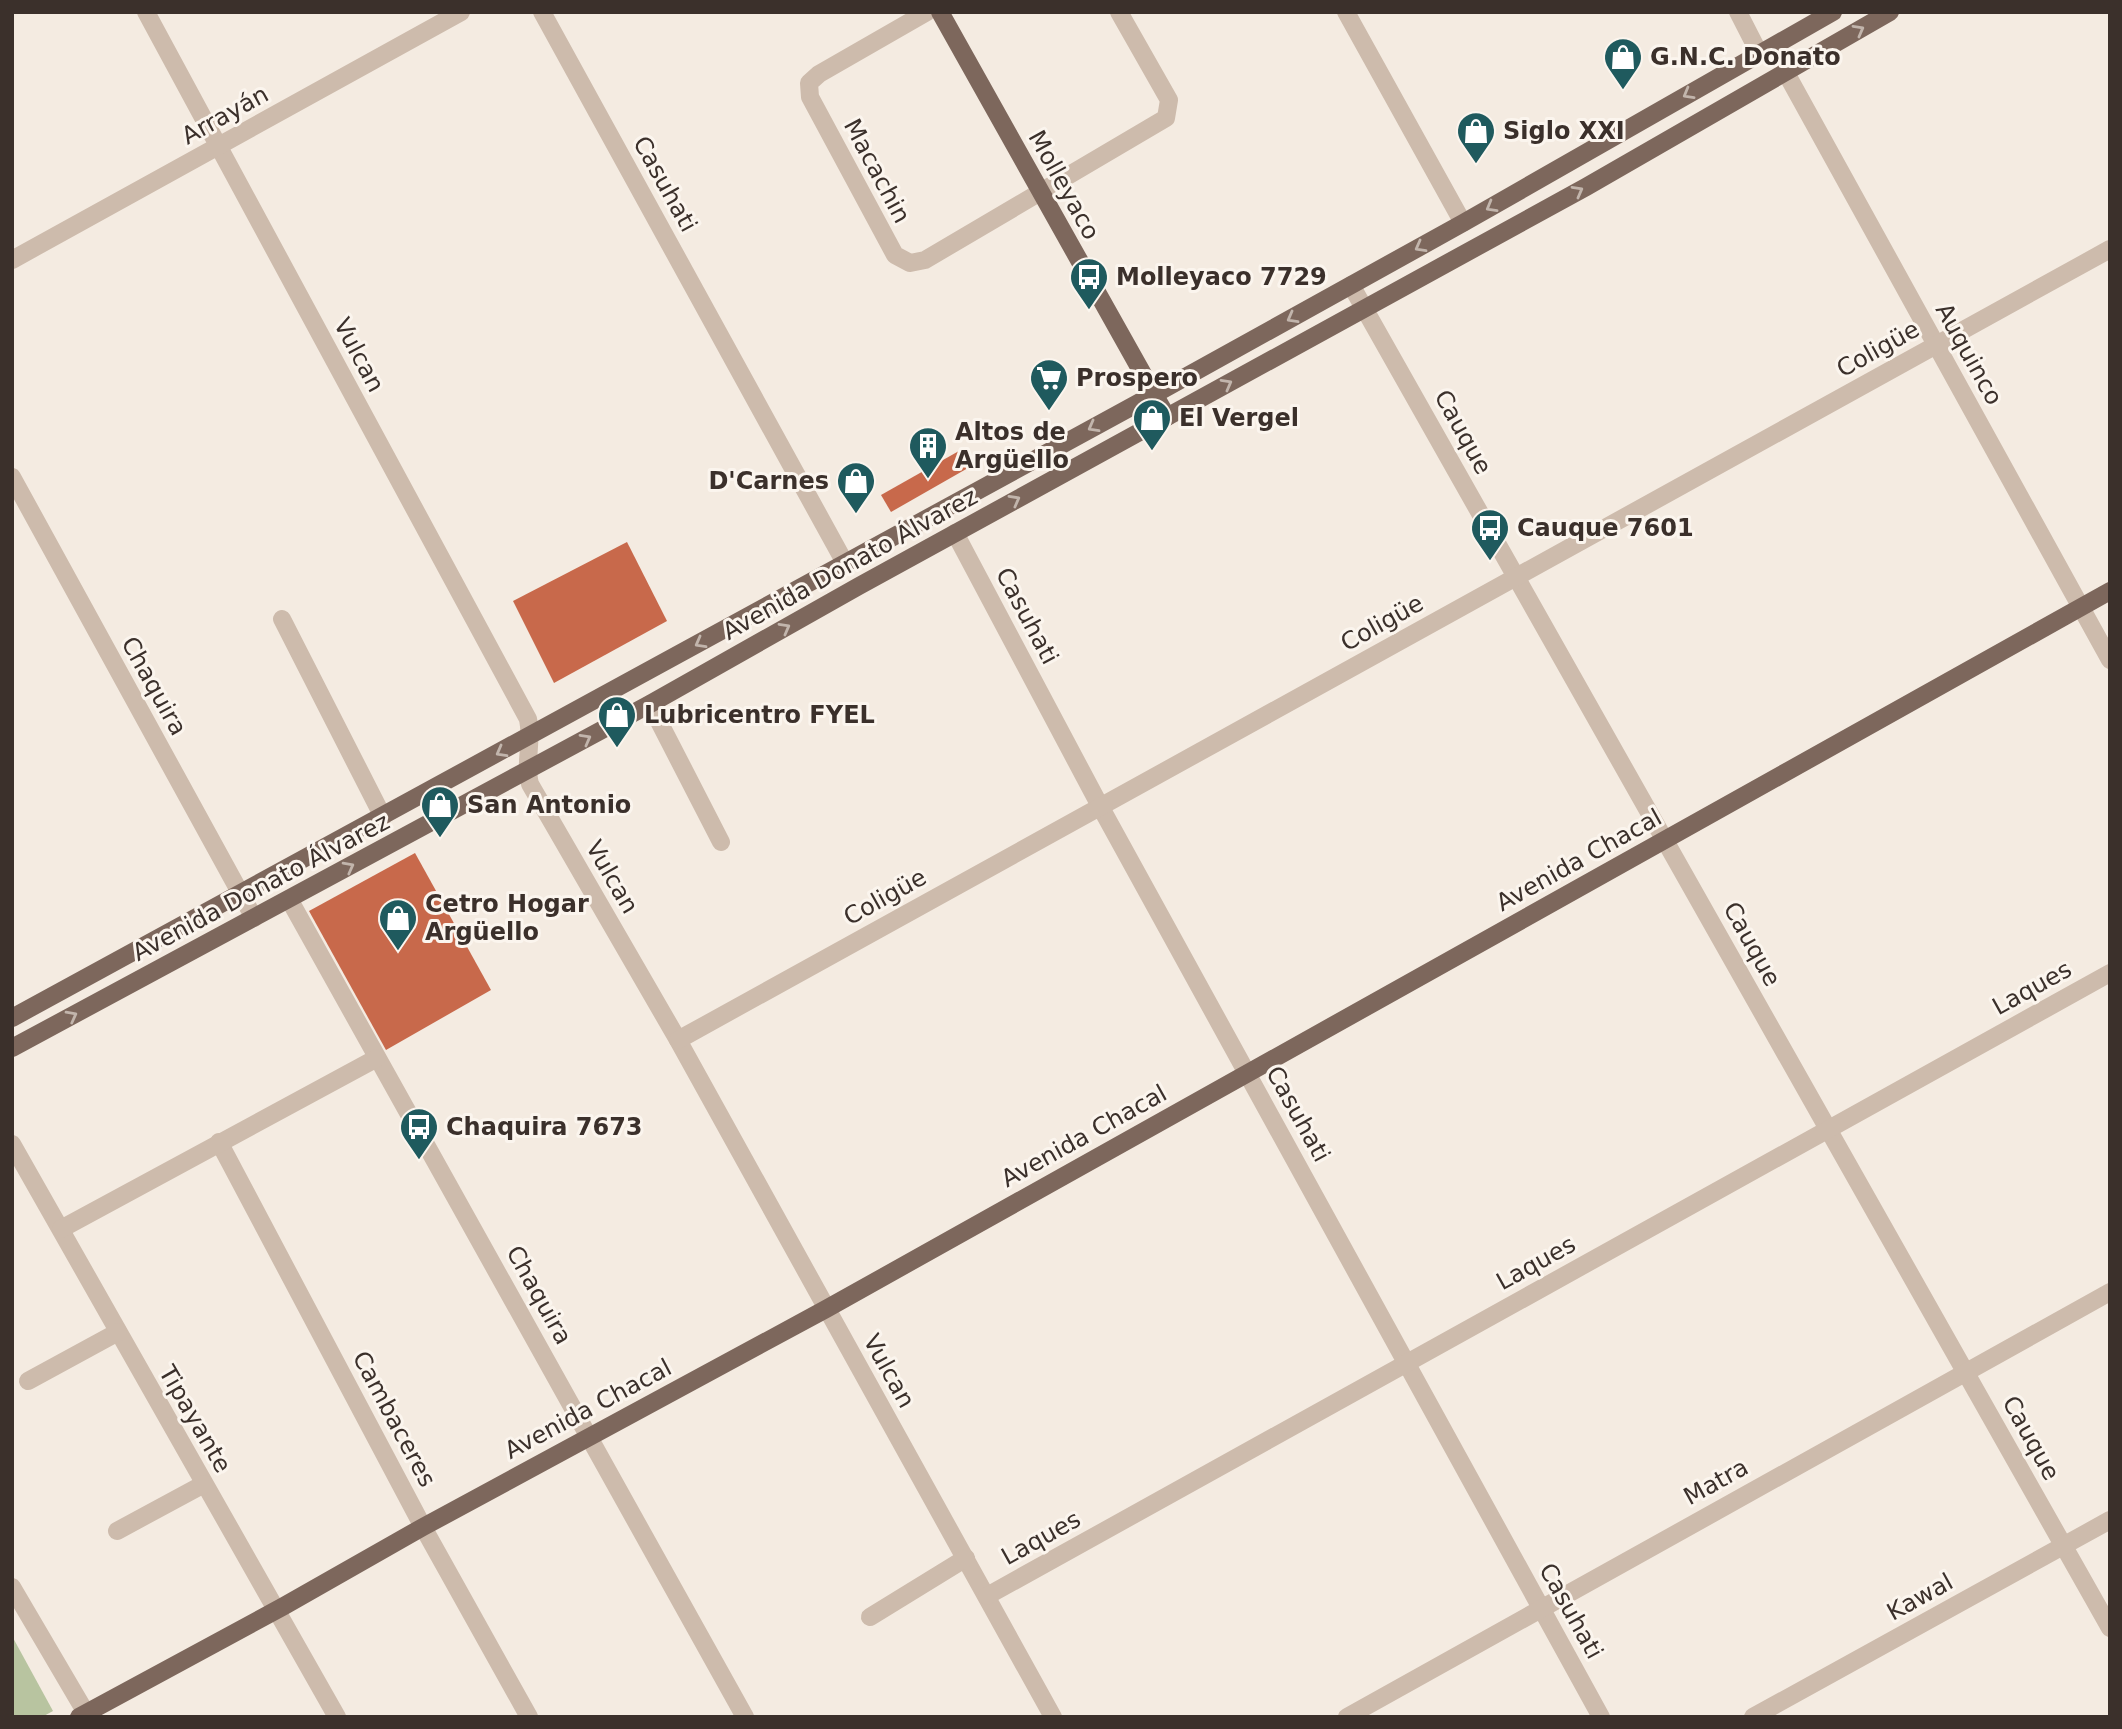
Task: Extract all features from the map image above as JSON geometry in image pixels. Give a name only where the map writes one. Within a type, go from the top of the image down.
[{"type":"main road","name":"Molleyaco","points":[[940,12],[1167,417]]},
{"type":"main road","name":"Avenida Donato Álvarez","points":[[12,1018],[1153,395],[1463,223],[1833,12]]},
{"type":"main road","name":"Avenida Donato Álvarez","points":[[12,1048],[650,704],[955,533],[1586,187],[1890,12]]},
{"type":"main road","name":"Avenida Chacal","points":[[82,1715],[826,1309],[2110,591]]},
{"type":"street","name":"Vulcan","points":[[146,12],[528,719],[531,735],[527,771],[530,784],[678,1040],[1053,1717]]},
{"type":"street","name":"Arrayán","points":[[12,260],[461,12]]},
{"type":"street","name":"Casuhati","points":[[542,12],[845,563]]},
{"type":"street","name":"Macachin","points":[[927,12],[819,74],[809,83],[810,97],[895,255],[910,263],[925,260],[1040,192]]},
{"type":"street","points":[[1040,192],[1166,118],[1168,100],[1119,12]]},
{"type":"street","points":[[1346,12],[1463,223]]},
{"type":"street","points":[[1738,12],[1759,53]]},
{"type":"street","name":"Auquinco","points":[[1785,71],[2110,660]]},
{"type":"street","name":"Coligüe","points":[[678,1040],[2110,249]]},
{"type":"street","name":"Cauque","points":[[1351,285],[2110,1628]]},
{"type":"street","name":"Chaquira","points":[[12,477],[254,918]]},
{"type":"street","name":"Casuhati","points":[[955,533],[1100,806],[1601,1717]]},
{"type":"street","points":[[282,619],[383,817]]},
{"type":"street","points":[[650,704],[721,842]]},
{"type":"street","name":"Chaquira","points":[[289,899],[745,1717]]},
{"type":"street","name":"Laques","points":[[987,1596],[2110,973]]},
{"type":"street","points":[[61,1229],[377,1058]]},
{"type":"street","name":"Cambaceres","points":[[219,1142],[423,1527],[529,1717]]},
{"type":"street","name":"Tipayante","points":[[12,1144],[337,1717]]},
{"type":"street","name":"Matra","points":[[1347,1717],[2110,1293]]},
{"type":"street","points":[[28,1381],[118,1332]]},
{"type":"street","points":[[117,1531],[204,1484]]},
{"type":"street","name":"Kawal","points":[[1753,1717],[2110,1520]]},
{"type":"street","points":[[870,1617],[966,1558]]},
{"type":"street","points":[[12,1587],[82,1715]]},
{"type":"green space","points":[[12,1636],[53,1711],[42,1717],[12,1717]]},
{"type":"building","name":"Altos de Argüello","points":[[966,447],[975,464],[891,512],[881,495]]},
{"type":"building","points":[[627,542],[667,621],[554,683],[513,601]]},
{"type":"building","name":"Cetro Hogar Argüello","points":[[415,853],[491,990],[386,1050],[309,911]]},
{"type":"place","name":"G.N.C. Donato","points":[[1623,91]]},
{"type":"place","name":"Siglo XXI","points":[[1476,165]]},
{"type":"place","name":"Molleyaco 7729","points":[[1089,311]]},
{"type":"place","name":"Prospero","points":[[1049,412]]},
{"type":"place","name":"El Vergel","points":[[1152,452]]},
{"type":"place","name":"Altos de Argüello","points":[[928,480]]},
{"type":"place","name":"D'Carnes","points":[[856,515]]},
{"type":"place","name":"Cauque 7601","points":[[1490,562]]},
{"type":"place","name":"Lubricentro FYEL","points":[[617,749]]},
{"type":"place","name":"San Antonio","points":[[440,839]]},
{"type":"place","name":"Cetro Hogar Argüello","points":[[398,952]]},
{"type":"place","name":"Chaquira 7673","points":[[419,1161]]}]
